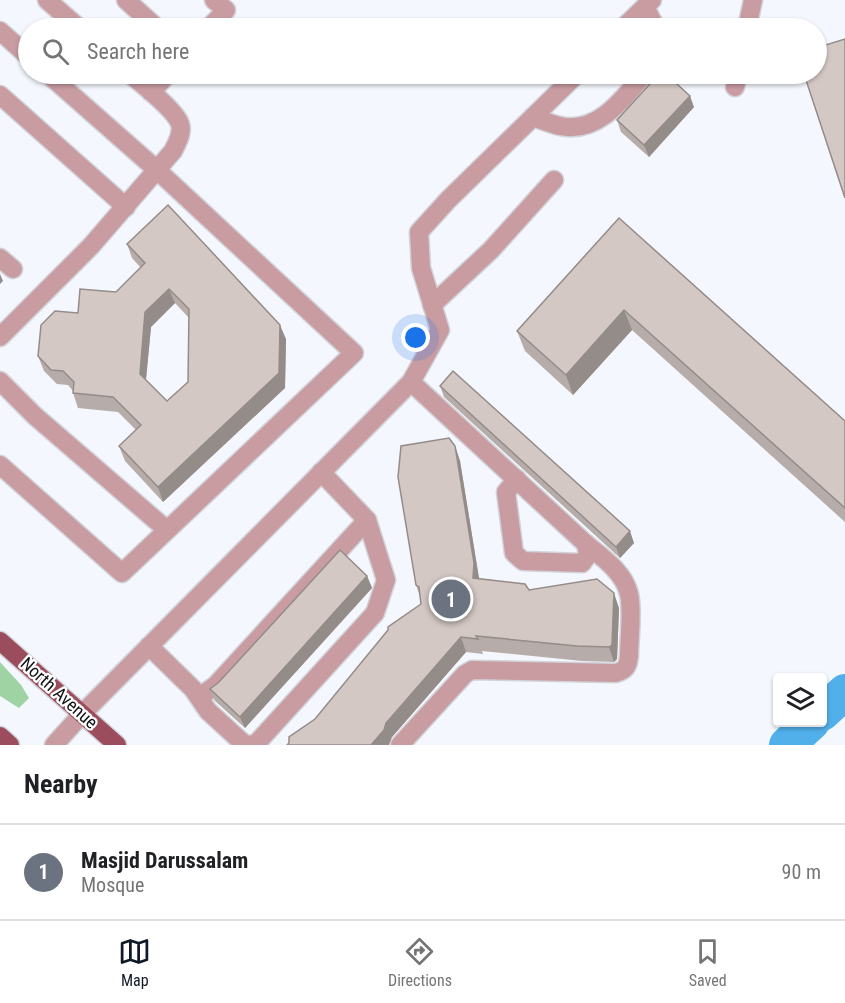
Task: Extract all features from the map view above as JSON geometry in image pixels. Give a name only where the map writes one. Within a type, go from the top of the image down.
[{"type":"main road","name":"North Avenue","points":[[0,641],[117,745]]},
{"type":"main road","points":[[0,736],[10,745]]},
{"type":"street","points":[[47,0],[68,18]]},
{"type":"street","points":[[126,0],[146,18]]},
{"type":"street","points":[[214,0],[226,10],[218,18]]},
{"type":"street","points":[[749,18],[753,0]]},
{"type":"street","points":[[633,18],[649,3],[653,18]]},
{"type":"street","points":[[0,31],[18,47]]},
{"type":"street","points":[[0,465],[122,573],[354,352],[157,170],[59,84]]},
{"type":"street","points":[[0,337],[91,246],[177,144],[180,138],[180,124],[173,113],[142,84]]},
{"type":"street","points":[[151,92],[159,84]]},
{"type":"street","points":[[54,745],[411,381],[440,330],[421,268],[419,232],[448,200],[567,84]]},
{"type":"street","points":[[533,117],[561,126],[584,126],[608,114],[635,84]]},
{"type":"street","points":[[0,95],[126,207]]},
{"type":"street","points":[[432,305],[491,250],[554,180]]},
{"type":"street","points":[[0,381],[35,416],[167,530]]},
{"type":"street","points":[[400,745],[465,674],[472,670],[616,673],[624,670],[629,656],[630,595],[625,582],[616,570],[411,381]]},
{"type":"street","points":[[149,646],[193,689],[208,711],[245,745],[255,745],[375,613],[386,580],[368,520],[321,472]]},
{"type":"street","points":[[517,479],[506,492],[514,553],[523,561],[582,563],[588,555],[586,544]]},
{"type":"street","points":[[199,698],[215,686],[368,520]]},
{"type":"green space","points":[[0,662],[21,685],[29,698],[19,708],[0,696]]},
{"type":"building","points":[[845,39],[845,198],[807,84],[827,84],[827,45]]},
{"type":"building","points":[[650,84],[677,84],[690,96],[644,145],[617,120]]},
{"type":"building","points":[[168,205],[280,325],[279,373],[158,487],[119,446],[141,425],[113,397],[73,393],[74,382],[63,371],[51,370],[38,356],[41,325],[55,311],[78,313],[80,289],[116,292],[145,263],[127,244]],"holes":[[[169,289],[189,309],[188,382],[167,401],[140,374],[145,312]]]},
{"type":"building","points":[[619,218],[845,421],[845,508],[624,310],[566,375],[517,331]]},
{"type":"building","points":[[453,371],[630,531],[616,547],[440,386]]},
{"type":"building","points":[[449,438],[455,446],[474,563],[473,578],[525,584],[529,590],[597,579],[614,593],[612,645],[609,647],[577,646],[476,636],[478,639],[461,637],[386,723],[384,730],[371,745],[287,745],[289,737],[315,719],[388,630],[388,627],[421,604],[398,477],[401,446]]},
{"type":"building","points":[[340,550],[367,576],[240,717],[210,689]]},
{"type":"waterway","points":[[827,708],[845,692]]},
{"type":"waterway","points":[[787,745],[807,727]]},
{"type":"place","name":"Masjid Darussalam","points":[[451,599]]}]
